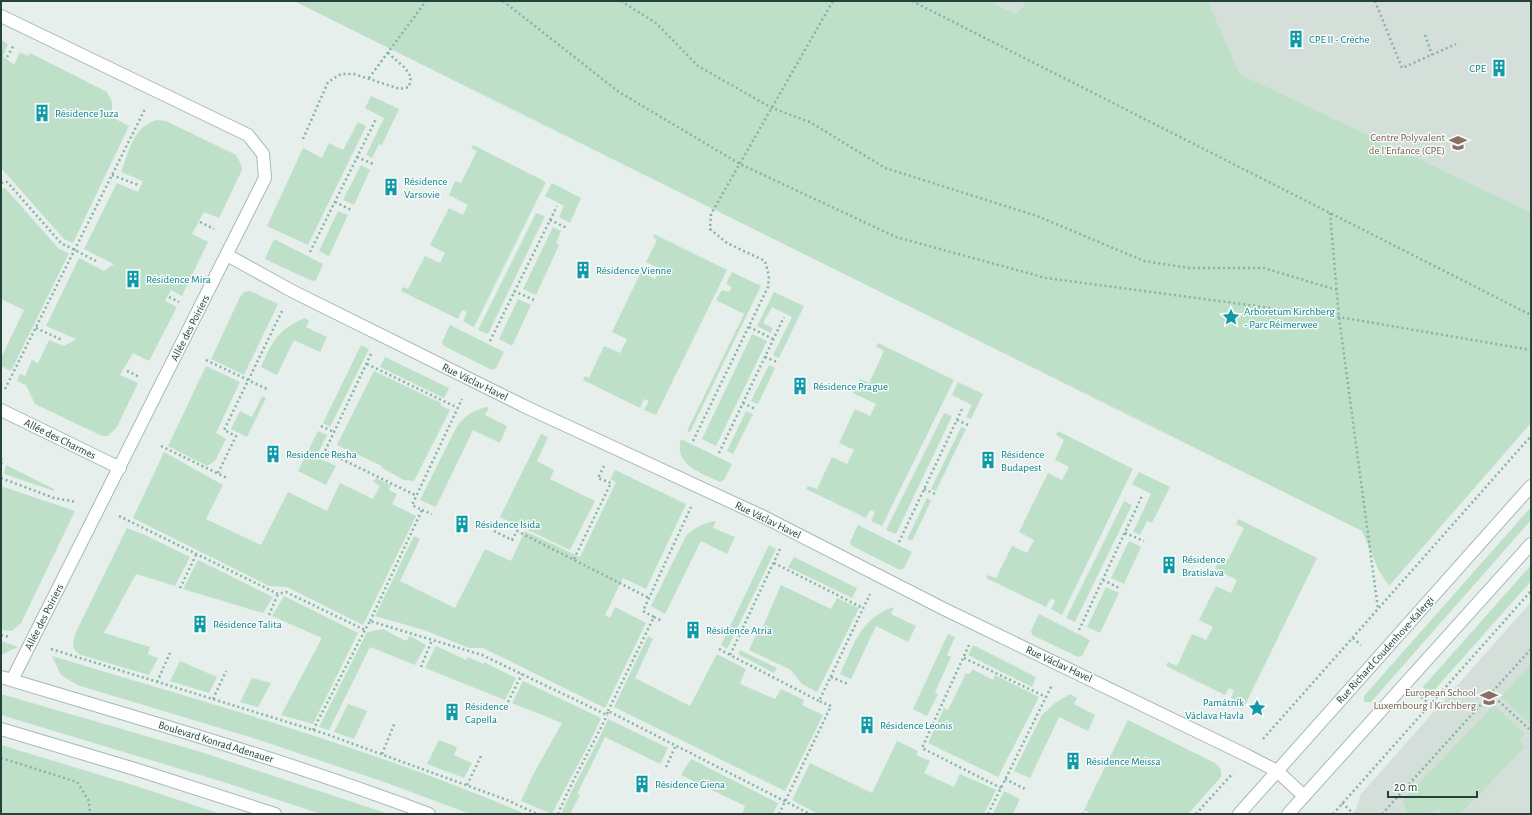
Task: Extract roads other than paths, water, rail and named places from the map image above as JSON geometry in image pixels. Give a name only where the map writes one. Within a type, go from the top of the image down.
[{"type":"street","name":"Allée des Poiriers","points":[[1,16],[248,135],[263,154],[266,178],[31,642],[7,678]]},
{"type":"street","name":"Rue Václav Havel","points":[[226,255],[292,291],[471,380],[789,530],[978,626],[1062,665],[1248,756],[1277,771],[1304,796]]},
{"type":"street","name":"Allée des Charmes","points":[[1,410],[120,468]]},
{"type":"street","name":"Rue Richard Coudenhove-Kalergi","points":[[1239,814],[1531,486]]},
{"type":"street","points":[[1288,814],[1531,544]]},
{"type":"street","name":"Boulevard Konrad Adenauer","points":[[7,678],[222,743],[379,795],[429,814]]},
{"type":"street","points":[[1,729],[138,770],[275,814]]},
{"type":"place","name":"CPE II - Crèche","points":[[1296,39]]},
{"type":"place","name":"CPE","points":[[1499,68]]},
{"type":"place","name":"Résidence Juza","points":[[42,113]]},
{"type":"place","name":"Centre Polyvalent de l'Enfance (CPE)","points":[[1458,143]]},
{"type":"place","name":"Résidence Varsovie","points":[[391,187]]},
{"type":"place","name":"Résidence Vienne","points":[[583,270]]},
{"type":"place","name":"Résidence Mira","points":[[133,279]]},
{"type":"place","name":"Arboretum Kirchberg - Parc Réimerwee","points":[[1231,317]]},
{"type":"place","name":"Résidence Prague","points":[[800,386]]},
{"type":"place","name":"Residence Resha","points":[[273,454]]},
{"type":"place","name":"Résidence Budapest","points":[[988,460]]},
{"type":"place","name":"Résidence Isida","points":[[462,524]]},
{"type":"place","name":"Résidence Bratislava","points":[[1169,565]]},
{"type":"place","name":"Résidence Talita","points":[[200,624]]},
{"type":"place","name":"Résidence Atria","points":[[693,630]]},
{"type":"place","name":"European School Luxembourg I Kirchberg","points":[[1489,698]]},
{"type":"place","name":"Památník Václava Havla","points":[[1257,708]]},
{"type":"place","name":"Résidence Capella","points":[[452,712]]},
{"type":"place","name":"Résidence Leonis","points":[[867,725]]},
{"type":"place","name":"Résidence Meissa","points":[[1073,761]]},
{"type":"place","name":"Résidence Giena","points":[[642,784]]}]
